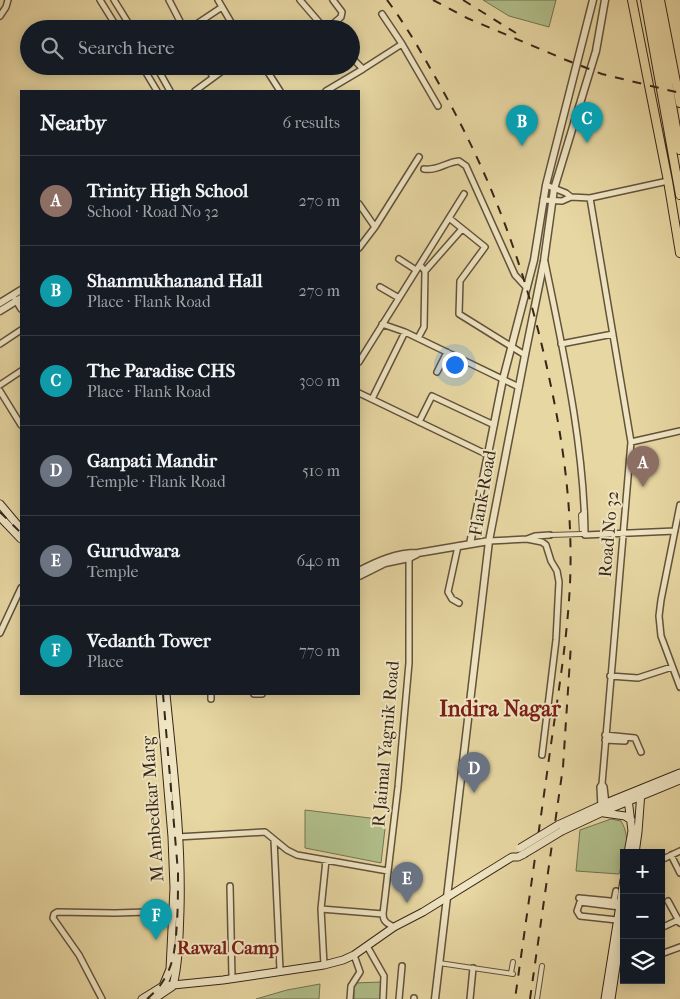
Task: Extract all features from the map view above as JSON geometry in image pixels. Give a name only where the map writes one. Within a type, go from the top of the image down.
[{"type":"highway","points":[[632,0],[668,179],[680,252]]},
{"type":"highway","points":[[645,0],[653,20]]},
{"type":"highway","points":[[653,0],[653,20],[680,193]]},
{"type":"highway","points":[[660,0],[680,103]]},
{"type":"highway","points":[[645,67],[656,38]]},
{"type":"highway","points":[[656,38],[673,62]]},
{"type":"highway","points":[[656,38],[680,150]]},
{"type":"highway","points":[[668,179],[680,193]]},
{"type":"main road","points":[[0,504],[20,528]]},
{"type":"main road","points":[[0,517],[20,538]]},
{"type":"main road","name":"M Ambedkar Marg","points":[[160,695],[175,837],[174,888],[176,911],[170,969],[163,986]]},
{"type":"main road","points":[[166,695],[175,837]]},
{"type":"main road","points":[[641,793],[680,773]]},
{"type":"main road","points":[[142,999],[163,986],[324,965],[342,960],[354,955],[394,928],[512,857],[518,857],[522,851],[560,828],[628,798],[680,780]]},
{"type":"main road","points":[[635,849],[641,793]]},
{"type":"main road","points":[[628,798],[632,831],[629,849]]},
{"type":"main road","points":[[604,808],[631,820]]},
{"type":"main road","points":[[605,999],[617,964],[618,903],[620,894]]},
{"type":"main road","points":[[154,999],[173,986],[178,963],[176,911]]},
{"type":"main road","points":[[612,999],[620,939]]},
{"type":"street","points":[[0,16],[8,0]]},
{"type":"street","points":[[100,0],[112,20]]},
{"type":"street","points":[[114,0],[126,20]]},
{"type":"street","points":[[169,0],[179,20]]},
{"type":"street","points":[[218,0],[230,20]]},
{"type":"street","points":[[300,0],[318,20]]},
{"type":"street","points":[[333,0],[342,12],[341,17],[337,20]]},
{"type":"street","points":[[470,544],[504,379],[534,260],[546,185],[593,0]]},
{"type":"street","name":"Flank Road","points":[[435,999],[489,541],[544,261],[554,189],[596,51],[604,0]]},
{"type":"street","points":[[202,20],[222,7]]},
{"type":"street","points":[[382,14],[438,106]]},
{"type":"street","points":[[360,71],[402,44]]},
{"type":"street","points":[[360,66],[363,69]]},
{"type":"street","points":[[147,75],[156,90]]},
{"type":"street","points":[[161,75],[169,90]]},
{"type":"street","points":[[196,90],[216,75]]},
{"type":"street","points":[[270,75],[279,90]]},
{"type":"street","points":[[328,90],[353,75]]},
{"type":"street","points":[[360,247],[375,228],[419,157]]},
{"type":"street","points":[[424,169],[440,168],[459,161],[466,166],[515,275],[527,288]]},
{"type":"street","points":[[543,200],[562,201],[571,198],[590,198],[668,179]]},
{"type":"street","points":[[546,185],[566,193],[571,198]]},
{"type":"street","points":[[360,360],[464,194]]},
{"type":"street","name":"Road No 32","points":[[590,198],[631,442],[602,784],[600,787],[604,808]]},
{"type":"street","points":[[360,206],[375,228]]},
{"type":"street","points":[[449,218],[485,247],[460,281],[458,314],[525,355]]},
{"type":"street","points":[[424,270],[462,229]]},
{"type":"street","points":[[399,259],[416,270]]},
{"type":"street","points":[[544,261],[580,454],[585,535],[675,531]]},
{"type":"street","points":[[418,338],[424,327],[424,270],[420,265]]},
{"type":"street","points":[[380,286],[399,298]]},
{"type":"street","points":[[0,303],[16,298]]},
{"type":"street","points":[[0,311],[16,298]]},
{"type":"street","points":[[382,324],[405,332],[518,386]]},
{"type":"street","points":[[0,344],[20,331]]},
{"type":"street","points":[[372,399],[405,332]]},
{"type":"street","points":[[561,344],[613,334]]},
{"type":"street","points":[[437,372],[447,352]]},
{"type":"street","points":[[0,385],[20,372]]},
{"type":"street","points":[[0,391],[19,417]]},
{"type":"street","points":[[360,393],[488,455]]},
{"type":"street","points":[[420,422],[432,396],[494,424]]},
{"type":"street","points":[[631,442],[680,431]]},
{"type":"street","points":[[680,505],[659,616],[661,636],[680,688]]},
{"type":"street","points":[[527,539],[535,536],[582,534],[581,516],[585,512]]},
{"type":"street","points":[[360,571],[409,555],[489,541],[527,539],[542,542],[546,545],[551,561],[557,571],[559,582],[556,640],[542,755]]},
{"type":"street","points":[[458,546],[448,592],[459,603]]},
{"type":"street","name":"R Jaimal Yagnik Road","points":[[382,914],[398,787],[409,663],[409,555]]},
{"type":"street","points":[[360,575],[376,565]]},
{"type":"street","points":[[0,633],[20,590]]},
{"type":"street","points":[[610,676],[638,678],[672,667]]},
{"type":"street","points":[[605,736],[626,734]]},
{"type":"street","points":[[605,736],[625,741]]},
{"type":"street","points":[[605,736],[635,738],[641,752]]},
{"type":"street","points":[[175,837],[265,832],[287,850],[297,855],[388,870]]},
{"type":"street","points":[[274,840],[280,970]]},
{"type":"street","points":[[665,858],[680,851]]},
{"type":"street","points":[[671,855],[680,873]]},
{"type":"street","points":[[324,965],[321,909],[326,860]]},
{"type":"street","points":[[230,886],[232,978]]},
{"type":"street","points":[[616,891],[618,903]]},
{"type":"street","points":[[579,898],[618,903]]},
{"type":"street","points":[[665,927],[679,922],[668,901]]},
{"type":"street","points":[[618,903],[580,902],[578,911],[580,916],[618,920]]},
{"type":"street","points":[[321,909],[382,914],[387,924],[394,928]]},
{"type":"street","points":[[102,999],[84,963],[53,918],[54,914],[57,912],[176,911]]},
{"type":"street","points":[[367,946],[384,976],[383,999]]},
{"type":"street","points":[[665,953],[680,947]]},
{"type":"street","points":[[350,999],[351,986],[360,972],[354,955]]},
{"type":"street","points":[[439,963],[512,974],[513,962]]},
{"type":"street","points":[[399,999],[402,966]]},
{"type":"street","points":[[537,999],[542,966]]},
{"type":"street","points":[[470,999],[473,968]]},
{"type":"green space","points":[[483,0],[556,0],[549,27],[509,16]]},
{"type":"green space","points":[[305,810],[386,820],[381,863],[305,848]]},
{"type":"green space","points":[[611,819],[621,821],[627,841],[626,849],[620,849],[619,874],[576,871],[580,830]]},
{"type":"green space","points":[[382,982],[382,999],[354,999],[354,983]]},
{"type":"green space","points":[[320,984],[319,999],[256,999],[287,990]]},
{"type":"railway","points":[[387,0],[418,47],[454,111],[489,184],[504,222],[540,337],[563,454],[569,506],[571,558],[569,607],[515,999]]},
{"type":"railway","points":[[433,0],[467,18],[602,74],[680,93]]},
{"type":"railway","points":[[463,0],[516,33]]},
{"type":"railway","points":[[0,512],[20,532]]},
{"type":"railway","points":[[530,999],[563,767],[571,644]]},
{"type":"railway","points":[[147,999],[156,991],[171,964],[177,916],[178,872],[163,695]]},
{"type":"place","name":"The Paradise CHS","points":[[587,143]]},
{"type":"place","name":"Shanmukhanand Hall","points":[[522,146]]},
{"type":"place","name":"Trinity High School","points":[[643,487]]},
{"type":"place","name":"Ganpati Mandir","points":[[474,793]]},
{"type":"place","name":"Gurudwara","points":[[407,903]]},
{"type":"place","name":"Vedanth Tower","points":[[156,940]]},
{"type":"district","name":"Indira Nagar","points":[[500,709]]},
{"type":"district","name":"Rawal Camp","points":[[228,948]]}]
